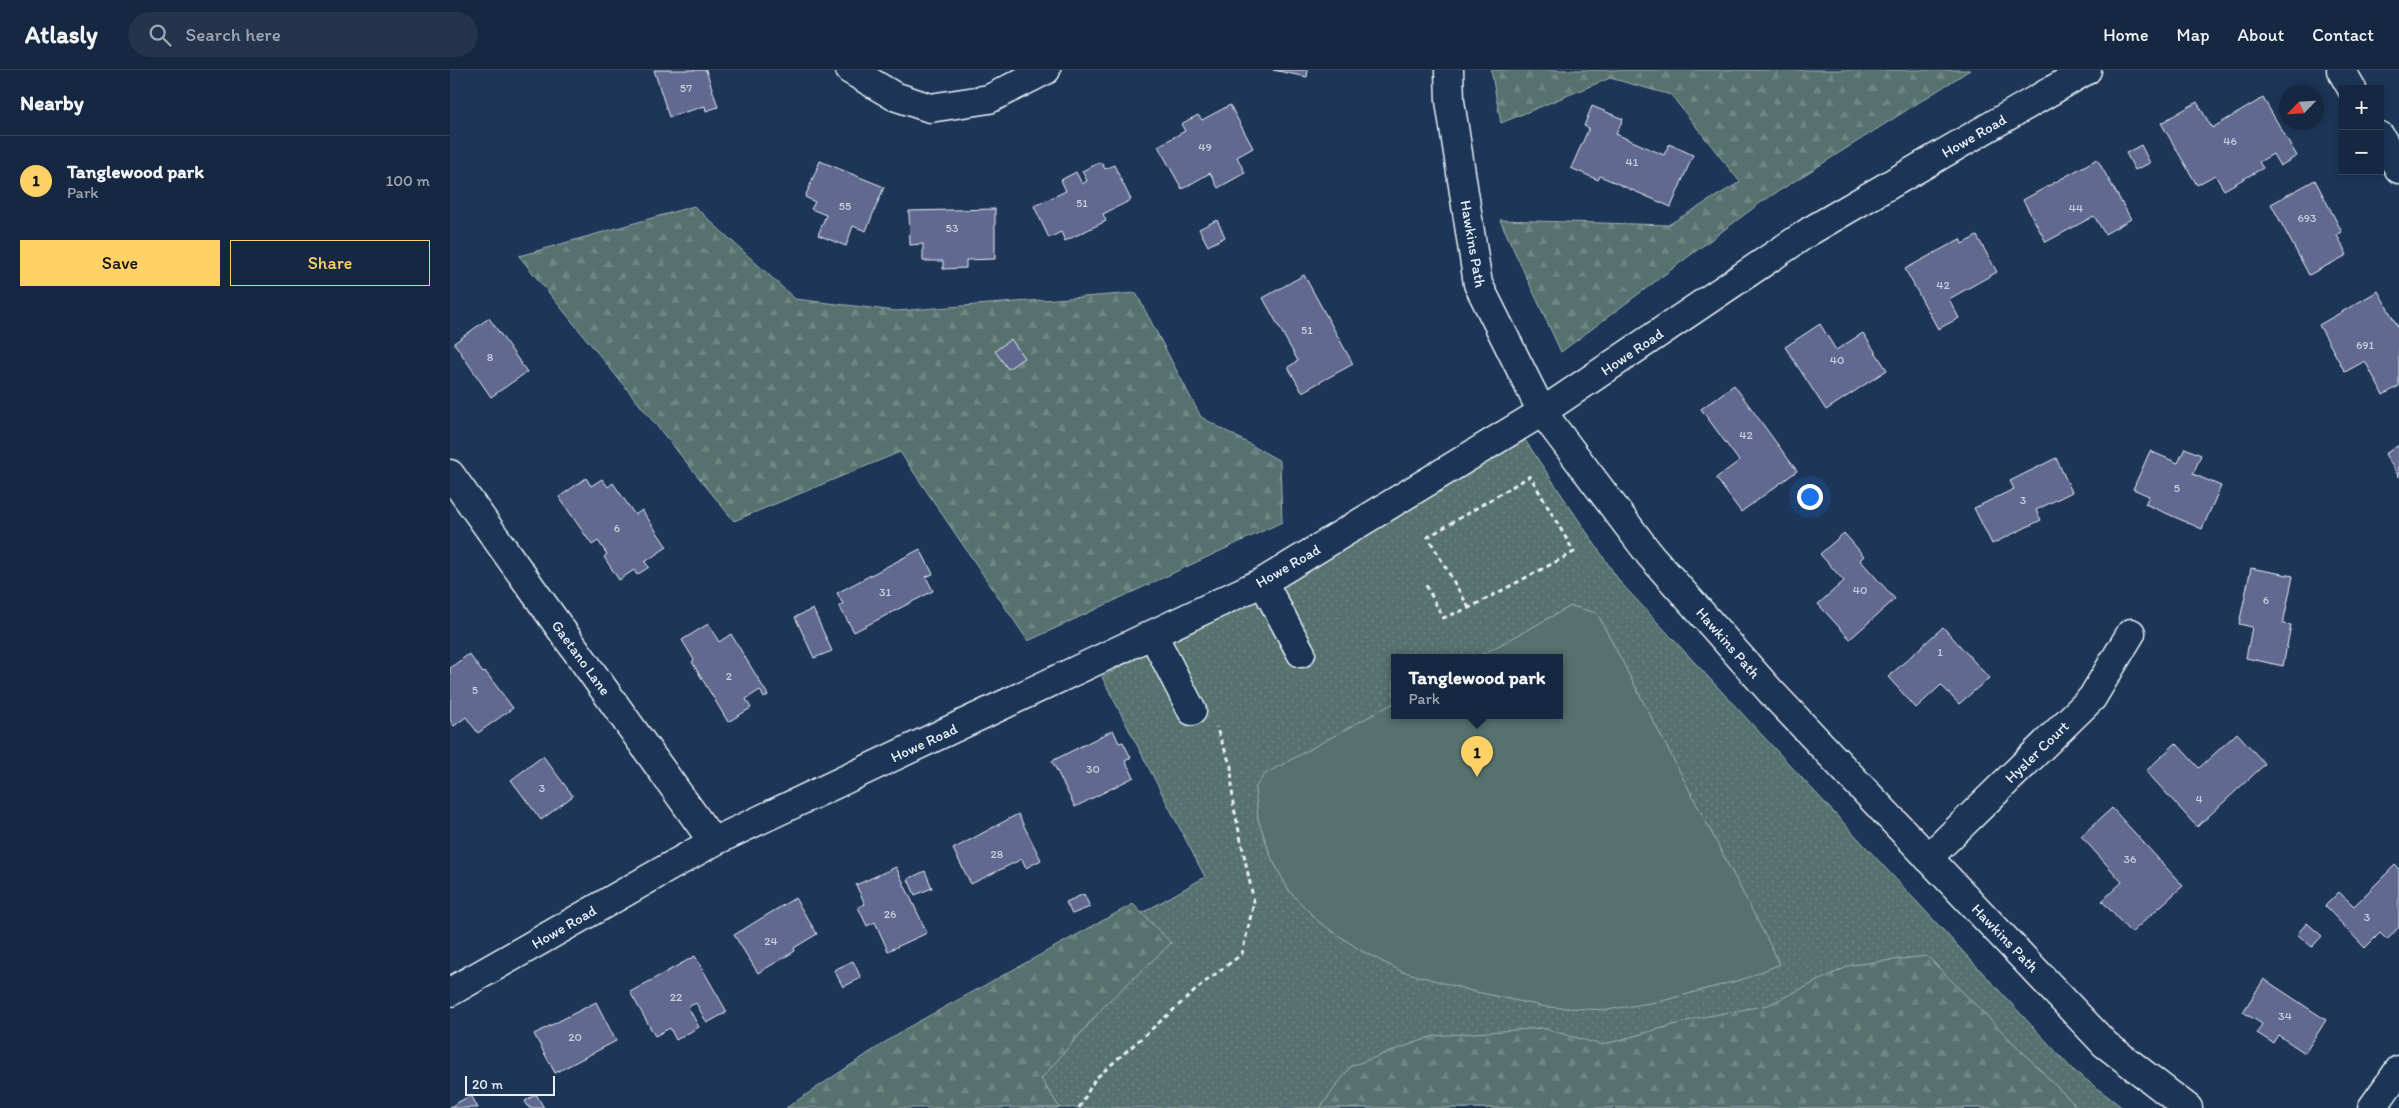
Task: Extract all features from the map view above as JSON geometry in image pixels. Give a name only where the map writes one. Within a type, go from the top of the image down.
[{"type":"street","points":[[850,70],[894,96],[930,108],[989,99],[1046,70]]},
{"type":"street","name":"Hawkins Path","points":[[1449,70],[1450,100],[1478,284],[1542,412],[1657,562],[1772,693],[2106,1044],[2188,1108]]},
{"type":"street","name":"Howe Road","points":[[450,992],[713,842],[1263,582],[1542,412],[1810,231],[2087,70]]},
{"type":"street","points":[[2341,70],[2350,85]]},
{"type":"street","points":[[2384,143],[2399,169]]},
{"type":"street","name":"Gaetano Lane","points":[[450,474],[713,842]]},
{"type":"street","points":[[1263,582],[1301,653]]},
{"type":"street","name":"Hysler Court","points":[[1928,858],[2092,698],[2131,633]]},
{"type":"street","points":[[1154,635],[1203,716]]},
{"type":"street","points":[[2372,1108],[2399,1070]]},
{"type":"path","points":[[1426,585],[1443,618],[1468,608],[1574,552],[1530,476],[1428,537],[1468,608]]},
{"type":"path","points":[[1079,1108],[1095,1080],[1205,982],[1242,954],[1254,902],[1233,803],[1231,766],[1203,716]]},
{"type":"green space","points":[[1491,70],[1970,70],[1760,203],[1561,352],[1500,220],[1668,225],[1740,182],[1671,95],[1610,78],[1501,123]]},
{"type":"green space","points":[[694,206],[795,299],[896,311],[1136,293],[1201,417],[1280,461],[1282,522],[1028,641],[900,452],[734,521],[519,256]]},
{"type":"green space","points":[[1525,440],[1620,582],[2072,1069],[2123,1108],[1020,1108],[947,1025],[1205,877],[1102,677]]},
{"type":"green space","points":[[1571,606],[1597,613],[1780,964],[1744,979],[1662,1001],[1607,1010],[1546,1007],[1472,991],[1401,971],[1360,950],[1319,922],[1289,891],[1271,857],[1258,819],[1255,788],[1265,774],[1391,705],[1391,719],[1563,719],[1563,654],[1483,654]]},
{"type":"green space","points":[[1133,904],[1171,943],[1106,1004],[1041,1079],[1060,1108],[786,1108],[905,1029]]},
{"type":"green space","points":[[1927,956],[2078,1108],[1320,1108],[1351,1066],[1434,1036],[1542,1028],[1602,1045],[1698,1018],[1768,1005],[1851,965]]},
{"type":"building","points":[[654,70],[706,70],[718,107],[706,111],[705,106],[669,117]]},
{"type":"building","points":[[1273,70],[1308,70],[1307,77]]},
{"type":"building","points":[[2263,98],[2279,125],[2279,130],[2282,130],[2297,156],[2280,166],[2273,154],[2259,162],[2263,168],[2224,190],[2215,175],[2197,185],[2161,123],[2197,102],[2212,128]]},
{"type":"building","points":[[1230,105],[1253,148],[1237,157],[1245,173],[1218,188],[1210,173],[1182,189],[1158,146],[1185,131],[1181,124],[1198,115],[1202,120]]},
{"type":"building","points":[[1592,106],[1623,119],[1616,134],[1664,155],[1669,144],[1693,155],[1671,207],[1600,176],[1598,180],[1571,168],[1589,128],[1584,126]]},
{"type":"building","points":[[2141,145],[2150,163],[2135,170],[2126,153]]},
{"type":"building","points":[[2097,159],[2131,219],[2105,234],[2094,216],[2046,242],[2023,200]]},
{"type":"building","points":[[820,161],[884,187],[866,231],[853,226],[846,246],[818,235],[826,215],[811,209],[815,202],[805,197]]},
{"type":"building","points":[[1101,162],[1105,169],[1114,165],[1131,200],[1103,214],[1106,221],[1065,241],[1061,232],[1049,238],[1034,206],[1066,191],[1061,180],[1076,172],[1082,184],[1087,181],[1082,171]]},
{"type":"building","points":[[2315,180],[2342,232],[2337,235],[2347,255],[2309,275],[2271,204]]},
{"type":"building","points":[[995,209],[995,259],[966,260],[966,268],[943,269],[943,261],[923,261],[923,244],[910,245],[909,211]]},
{"type":"building","points":[[1217,220],[1225,237],[1208,246],[1199,229]]},
{"type":"building","points":[[1977,236],[1997,272],[1949,299],[1959,318],[1938,329],[1905,269],[1960,239],[1962,244]]},
{"type":"building","points":[[1304,275],[1353,364],[1302,392],[1288,367],[1298,361],[1263,298]]},
{"type":"building","points":[[2378,291],[2399,329],[2399,386],[2383,395],[2365,361],[2345,372],[2319,325]]},
{"type":"building","points":[[489,318],[527,372],[491,397],[454,343]]},
{"type":"building","points":[[1820,324],[1836,350],[1863,333],[1887,370],[1826,410],[1785,347]]},
{"type":"building","points":[[1011,339],[1024,358],[1008,369],[995,351]]},
{"type":"building","points":[[1734,385],[1797,471],[1741,512],[1716,478],[1739,461],[1701,409]]},
{"type":"building","points":[[2399,445],[2399,477],[2385,454]]},
{"type":"building","points":[[2185,448],[2201,455],[2193,474],[2221,486],[2202,529],[2145,504],[2149,496],[2133,489],[2150,451],[2178,463]]},
{"type":"building","points":[[2056,458],[2072,492],[2036,510],[2041,520],[1992,544],[1974,508],[2014,489],[2010,481]]},
{"type":"building","points":[[586,478],[591,486],[602,479],[608,487],[613,483],[635,515],[642,510],[667,547],[645,562],[649,567],[637,575],[634,570],[619,580],[604,557],[607,554],[598,541],[592,545],[559,497]]},
{"type":"building","points":[[1844,533],[1864,556],[1860,560],[1895,599],[1850,639],[1818,604],[1844,581],[1820,554]]},
{"type":"building","points":[[920,549],[933,574],[926,577],[933,591],[854,632],[839,606],[843,604],[837,593]]},
{"type":"building","points":[[2251,568],[2293,576],[2283,624],[2291,625],[2283,666],[2246,658],[2252,627],[2239,624]]},
{"type":"building","points":[[813,609],[832,651],[814,658],[795,617]]},
{"type":"building","points":[[708,624],[719,642],[731,634],[768,695],[764,698],[760,690],[746,699],[751,708],[728,722],[692,662],[694,660],[682,640]]},
{"type":"building","points":[[1943,627],[1989,678],[1959,704],[1941,685],[1916,708],[1888,677]]},
{"type":"building","points":[[469,654],[483,673],[485,671],[513,708],[478,733],[466,717],[454,726],[450,720],[450,668]]},
{"type":"building","points":[[1113,730],[1119,743],[1123,742],[1131,758],[1125,761],[1134,777],[1075,807],[1052,761]]},
{"type":"building","points":[[2237,733],[2265,764],[2197,827],[2146,771],[2176,743],[2199,768]]},
{"type":"building","points":[[543,756],[573,796],[541,820],[511,780]]},
{"type":"building","points":[[2112,808],[2183,886],[2131,933],[2102,901],[2122,882],[2081,836]]},
{"type":"building","points":[[1018,814],[1041,860],[1026,868],[1022,859],[971,884],[953,849]]},
{"type":"building","points":[[2395,865],[2399,869],[2399,927],[2387,940],[2380,933],[2365,948],[2325,906],[2339,892],[2354,906]]},
{"type":"building","points":[[896,867],[927,933],[888,951],[875,922],[867,926],[858,907],[865,904],[856,885]]},
{"type":"building","points":[[925,871],[932,888],[915,895],[908,879]]},
{"type":"building","points":[[1084,894],[1090,907],[1072,914],[1066,902]]},
{"type":"building","points":[[795,898],[817,934],[794,948],[795,951],[758,973],[734,935]]},
{"type":"building","points":[[2307,923],[2322,936],[2312,947],[2297,934]]},
{"type":"building","points":[[695,956],[727,1012],[707,1023],[696,1003],[688,1007],[699,1027],[676,1040],[670,1028],[655,1036],[630,992]]},
{"type":"building","points":[[853,961],[861,978],[843,987],[834,970]]},
{"type":"building","points":[[2264,979],[2326,1020],[2305,1053],[2278,1035],[2273,1043],[2257,1033],[2262,1024],[2243,1012]]},
{"type":"building","points":[[596,1002],[616,1041],[555,1073],[534,1034]]},
{"type":"building","points":[[536,1094],[544,1108],[529,1108],[525,1101]]},
{"type":"building","points":[[471,1095],[478,1108],[450,1108],[450,1107]]},
{"type":"place","name":"Tanglewood park","points":[[1477,777]]}]
